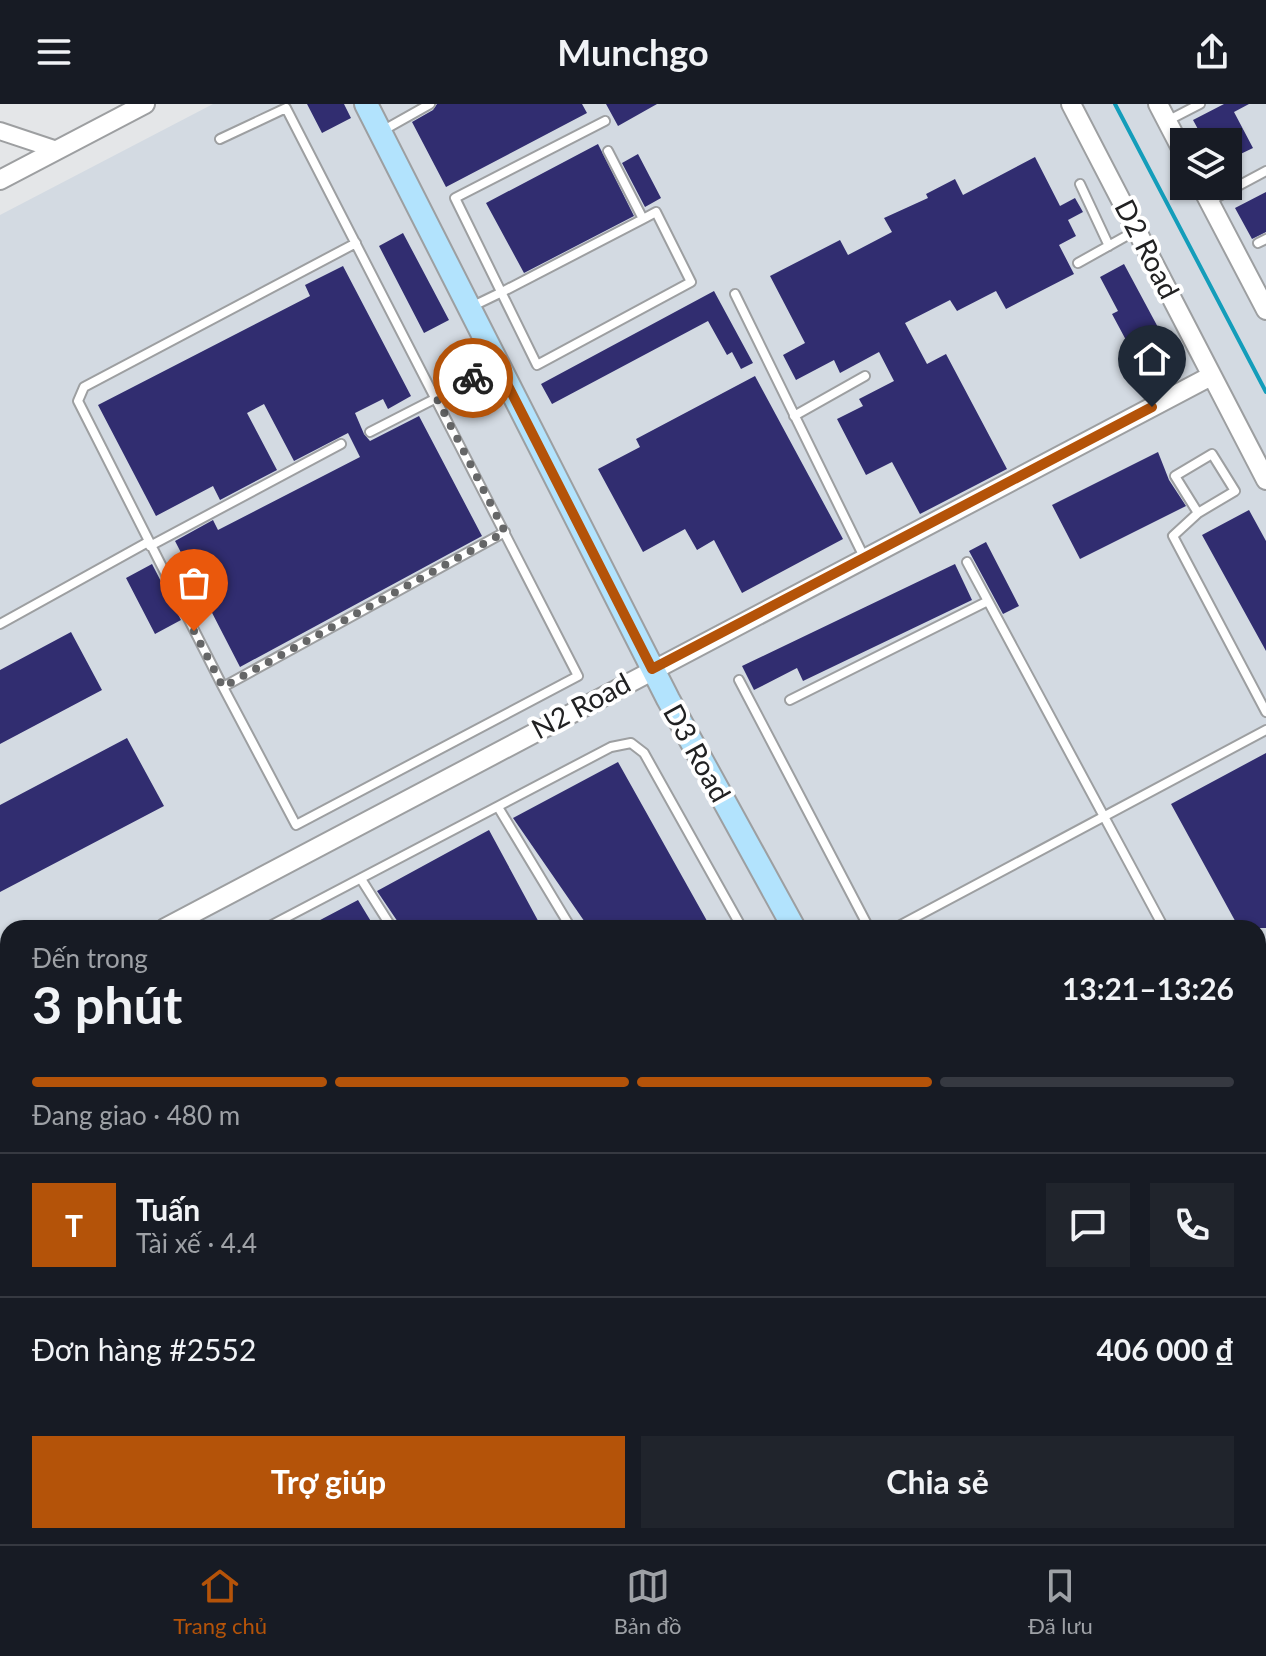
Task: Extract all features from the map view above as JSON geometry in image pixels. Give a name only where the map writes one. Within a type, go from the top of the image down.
[{"type":"main road","name":"D3 Road","points":[[366,104],[652,669],[790,920]]},
{"type":"street","points":[[0,180],[145,104]]},
{"type":"street","name":"D2 Road","points":[[1071,104],[1266,480]]},
{"type":"street","points":[[1158,104],[1170,128]]},
{"type":"street","points":[[0,131],[57,150]]},
{"type":"street","points":[[1208,200],[1266,310]]},
{"type":"street","name":"N2 Road","points":[[180,920],[1211,376]]},
{"type":"lane","points":[[380,132],[430,104]]},
{"type":"lane","points":[[1167,122],[1200,104]]},
{"type":"lane","points":[[220,139],[286,108],[436,397],[578,676],[296,825],[78,401],[84,387],[356,243]]},
{"type":"lane","points":[[469,308],[502,292],[656,212],[691,282],[537,365],[502,292],[455,198],[605,121]]},
{"type":"lane","points":[[608,151],[643,219]]},
{"type":"lane","points":[[1242,180],[1266,171]]},
{"type":"lane","points":[[1080,184],[1109,246]]},
{"type":"lane","points":[[1078,263],[1138,229]]},
{"type":"lane","points":[[735,294],[864,557]]},
{"type":"lane","points":[[370,432],[498,366]]},
{"type":"lane","points":[[794,416],[865,376]]},
{"type":"lane","points":[[0,624],[341,444]]},
{"type":"lane","points":[[1198,513],[1175,476],[1212,454],[1235,491],[1198,513],[1173,536],[1266,712]]},
{"type":"lane","points":[[223,687],[505,532]]},
{"type":"lane","points":[[967,562],[1160,920]]},
{"type":"lane","points":[[790,700],[988,601]]},
{"type":"lane","points":[[739,680],[865,920]]},
{"type":"lane","points":[[910,920],[1101,815],[1266,730]]},
{"type":"lane","points":[[282,920],[611,747],[631,743],[639,747],[737,920]]},
{"type":"lane","points":[[498,807],[566,920]]},
{"type":"lane","points":[[361,879],[387,920]]},
{"type":"shaded area","points":[[213,104],[1266,104],[1266,920],[0,920],[0,215]]},
{"type":"building","points":[[307,104],[344,104],[351,118],[322,133]]},
{"type":"building","points":[[437,104],[582,104],[587,113],[446,187],[412,122],[433,110]]},
{"type":"building","points":[[606,104],[657,104],[618,126]]},
{"type":"building","points":[[1224,104],[1249,104],[1234,112],[1253,148],[1242,153],[1242,128],[1197,128],[1193,120]]},
{"type":"building","points":[[598,144],[634,216],[524,273],[486,203]]},
{"type":"building","points":[[638,154],[661,198],[645,207],[622,163]]},
{"type":"building","points":[[1035,157],[1060,206],[1075,198],[1083,212],[1068,220],[1076,236],[1059,245],[1074,274],[1006,309],[996,291],[957,311],[950,300],[905,323],[927,364],[946,354],[1007,469],[920,514],[892,462],[866,475],[837,419],[863,406],[859,399],[894,381],[879,352],[840,373],[834,360],[796,380],[783,355],[805,343],[770,276],[840,240],[848,255],[892,232],[884,218],[928,198],[926,194],[955,179],[963,195]]},
{"type":"building","points":[[1266,192],[1266,232],[1252,239],[1235,208]]},
{"type":"building","points":[[403,233],[449,320],[424,333],[379,246]]},
{"type":"building","points":[[1124,264],[1175,359],[1161,366],[1151,347],[1134,355],[1112,314],[1118,311],[1100,277]]},
{"type":"building","points":[[343,266],[411,396],[388,409],[383,399],[355,413],[364,434],[370,441],[419,416],[482,536],[240,667],[175,541],[213,520],[218,530],[360,457],[348,433],[294,461],[264,404],[247,413],[277,470],[220,500],[213,486],[156,516],[98,405],[310,296],[305,285]]},
{"type":"building","points":[[714,291],[753,363],[741,369],[732,352],[727,355],[708,321],[552,404],[541,384]]},
{"type":"building","points":[[755,376],[843,539],[742,593],[714,540],[697,550],[685,529],[643,552],[598,469],[640,447],[636,439]]},
{"type":"building","points":[[1158,452],[1169,480],[1186,506],[1080,559],[1052,505]]},
{"type":"building","points":[[1249,510],[1266,541],[1266,651],[1202,535]]},
{"type":"building","points":[[986,542],[1019,606],[1003,614],[969,551]]},
{"type":"building","points":[[152,564],[181,620],[155,634],[126,578]]},
{"type":"building","points":[[955,564],[972,600],[803,681],[797,668],[754,690],[742,666]]},
{"type":"building","points":[[71,632],[102,690],[0,744],[0,670]]},
{"type":"building","points":[[127,738],[164,806],[0,892],[0,805]]},
{"type":"building","points":[[1266,753],[1266,920],[1235,920],[1171,804]]},
{"type":"building","points":[[618,762],[707,920],[583,920],[513,818]]},
{"type":"building","points":[[489,830],[538,920],[397,920],[377,891]]},
{"type":"building","points":[[358,900],[370,920],[320,920]]},
{"type":"waterway","points":[[1115,104],[1266,392]]},
{"type":"way so far","points":[[194,631],[223,687],[505,532],[436,397],[473,378]]},
{"type":"route","points":[[473,378],[498,366],[652,669],[1152,407]]}]
